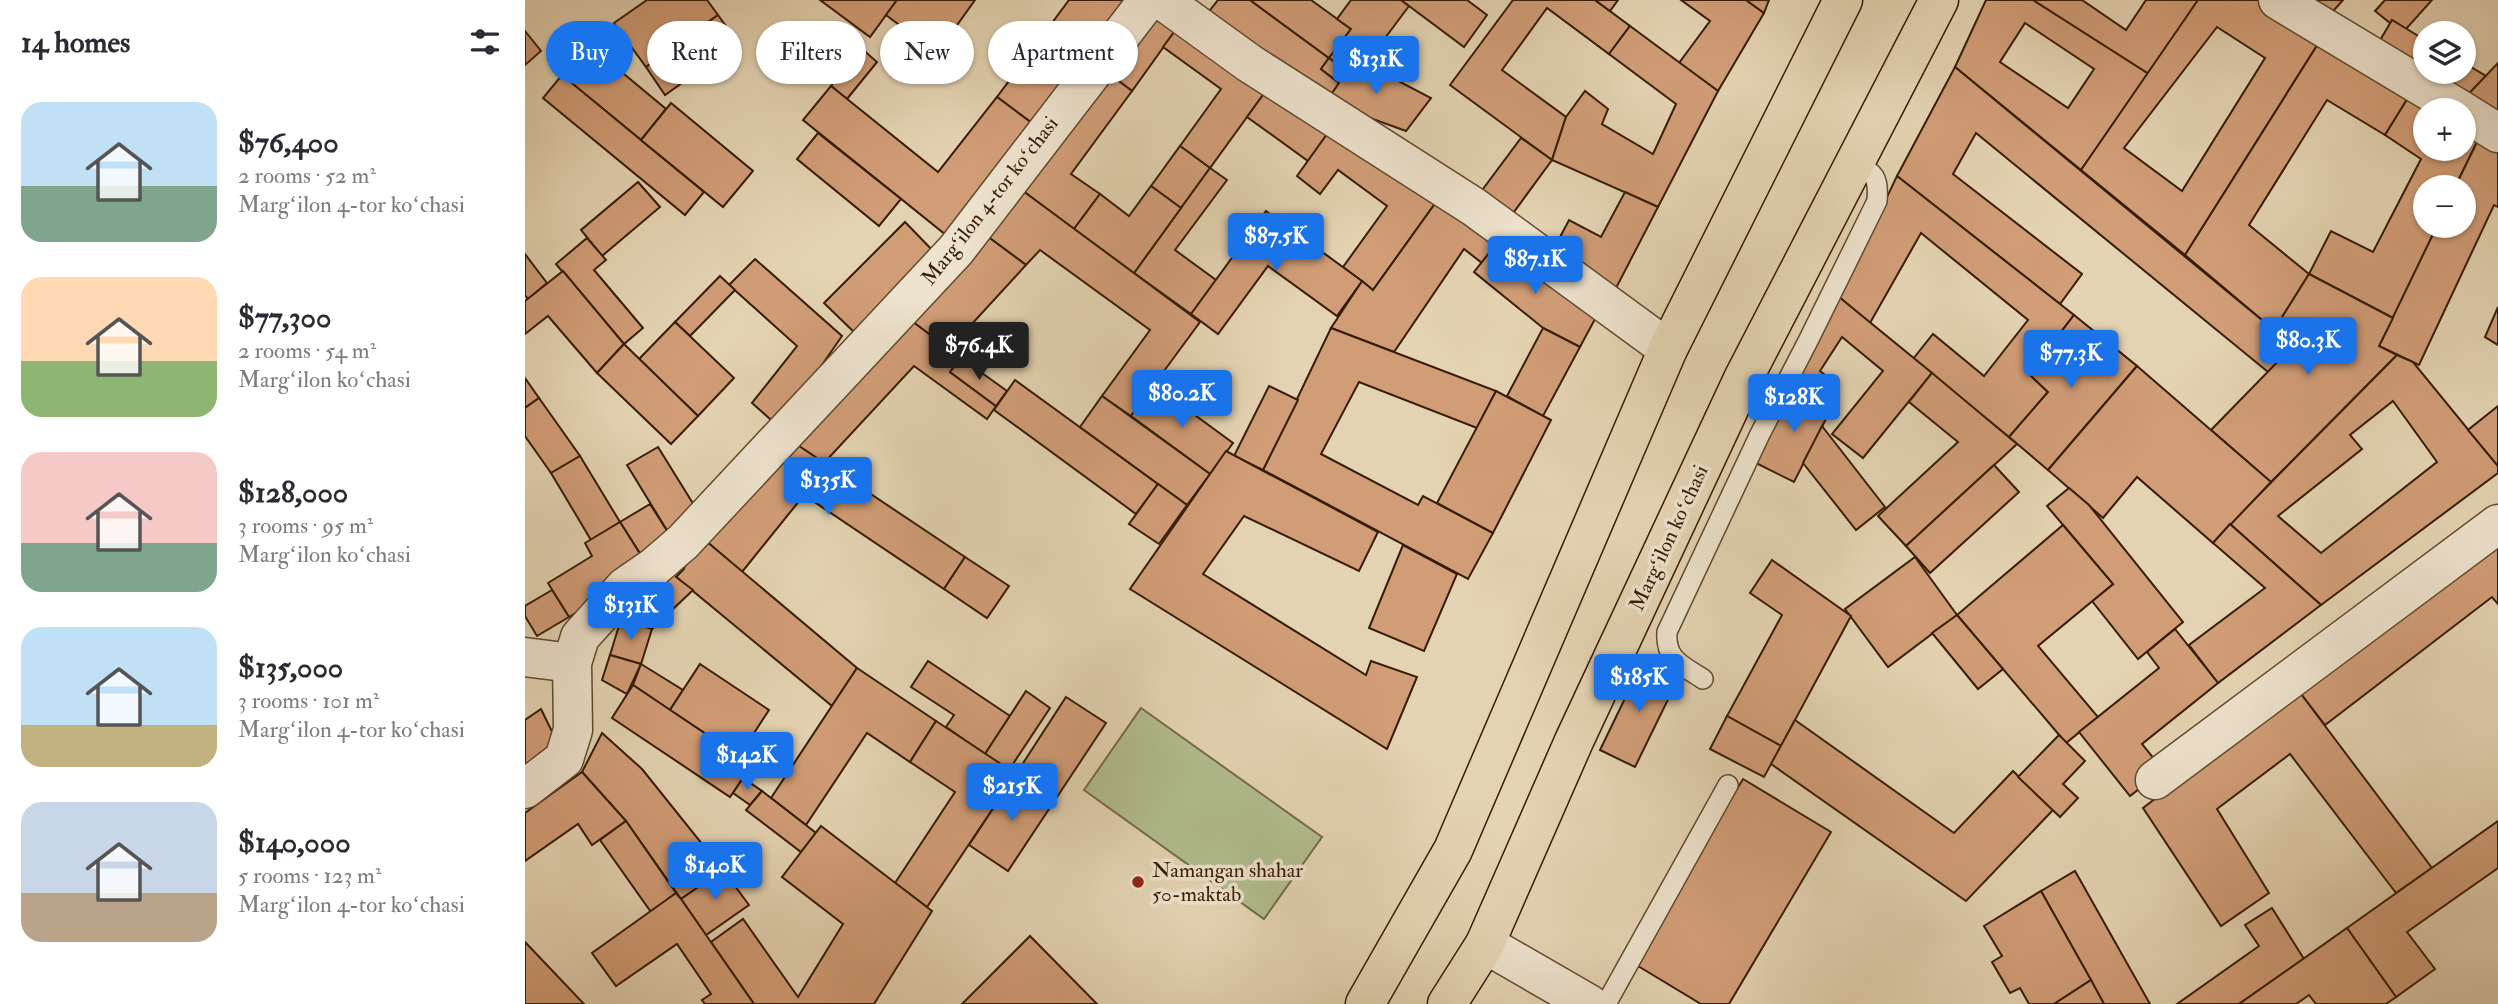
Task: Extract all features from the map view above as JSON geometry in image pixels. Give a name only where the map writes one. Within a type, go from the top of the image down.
[{"type":"main road","points":[[1365,1004],[1453,850],[1668,349],[1843,0]]},
{"type":"main road","name":"Margʻilon koʻchasi","points":[[1447,1004],[1485,944],[1574,741],[1792,329],[1856,162],[1939,0]]},
{"type":"street","name":"Margʻilon 4-tor koʻchasi","points":[[541,654],[580,636],[625,587],[683,542],[956,250],[1147,0]]},
{"type":"street","points":[[1162,0],[1249,62],[1474,207],[1668,349]]},
{"type":"street","points":[[2278,0],[2440,98]]},
{"type":"street","points":[[2476,120],[2498,133]]},
{"type":"street","points":[[2155,780],[2498,524]]},
{"type":"street","points":[[525,789],[564,759],[573,730],[541,654]]},
{"type":"street","points":[[1485,944],[1589,1004]]},
{"type":"lane","points":[[1703,679],[1674,660],[1666,646],[1667,632],[1743,424]]},
{"type":"lane","points":[[1606,1004],[1728,785]]},
{"type":"green space","points":[[1141,708],[1322,837],[1264,919],[1084,790]]},
{"type":"building","points":[[647,0],[707,0],[718,15],[710,21],[647,21],[646,67],[633,49],[633,21],[617,21]]},
{"type":"building","points":[[820,0],[897,0],[870,37],[866,34],[866,21],[848,21]]},
{"type":"building","points":[[897,0],[975,0],[960,21],[894,21],[886,15]]},
{"type":"building","points":[[1069,0],[1134,0],[1119,21],[1053,21]]},
{"type":"building","points":[[1218,0],[1250,0],[1329,58],[1321,69],[1339,83],[1326,102],[1207,14]]},
{"type":"building","points":[[1250,0],[1311,0],[1351,29],[1329,58]]},
{"type":"building","points":[[1351,0],[1401,0],[1409,6],[1355,78],[1329,58],[1351,29],[1337,19]]},
{"type":"building","points":[[1401,0],[1467,0],[1487,15],[1464,47]]},
{"type":"building","points":[[1513,0],[1595,0],[1630,26],[1609,54],[1547,8],[1502,70],[1566,117],[1552,160],[1450,85]]},
{"type":"building","points":[[1595,0],[1618,0],[1610,11]]},
{"type":"building","points":[[1681,0],[1746,0],[1764,13],[1718,91],[1679,63],[1710,21]]},
{"type":"building","points":[[1746,0],[1769,0],[1764,13]]},
{"type":"building","points":[[1986,0],[2033,0],[2149,74],[2081,170],[1955,67]],"holes":[[[2025,23],[2094,69],[2068,108],[2000,62]]]},
{"type":"building","points":[[2033,0],[2082,0],[2126,30],[2146,0],[2198,0],[2149,74]]},
{"type":"building","points":[[2198,0],[2265,0],[2323,36],[2185,255],[2081,170]],"holes":[[[2217,27],[2265,58],[2182,191],[2124,148]]]},
{"type":"building","points":[[2307,0],[2343,0],[2327,18]]},
{"type":"building","points":[[2385,0],[2432,0],[2406,29],[2392,20],[2390,23],[2375,11]]},
{"type":"building","points":[[1152,4],[1180,24],[1138,83],[1138,23]]},
{"type":"building","points":[[718,15],[722,21],[710,21]]},
{"type":"building","points":[[2392,20],[2413,33],[2413,78],[2372,54]]},
{"type":"building","points":[[1180,24],[1268,88],[1210,168],[1180,146],[1221,89],[1163,47]]},
{"type":"building","points":[[1630,26],[1718,91],[1658,207],[1552,160],[1566,117],[1585,91],[1608,109],[1602,124],[1653,154],[1676,104],[1609,54]]},
{"type":"building","points":[[525,31],[541,51],[525,65]]},
{"type":"building","points":[[2323,36],[2411,93],[2385,135],[2327,100],[2249,225],[2309,274],[2274,330],[2185,255]]},
{"type":"building","points":[[866,52],[877,62],[866,76]]},
{"type":"building","points":[[1329,58],[1355,78],[1366,64],[1431,98],[1406,131],[1326,102],[1339,83],[1321,69]]},
{"type":"building","points":[[2498,63],[2498,128],[2476,115],[2476,98],[2465,98]]},
{"type":"building","points":[[1955,67],[2294,345],[2268,372],[1976,133],[1953,174],[2082,274],[2060,304],[1897,176]]},
{"type":"building","points":[[2476,70],[2486,76],[2465,98],[2446,98],[2423,84],[2476,84]]},
{"type":"building","points":[[633,82],[666,109],[641,140],[573,84],[633,84]]},
{"type":"building","points":[[555,84],[573,84],[704,192],[685,215],[543,98]]},
{"type":"building","points":[[658,84],[680,84],[665,95]]},
{"type":"building","points":[[833,84],[859,84],[847,99],[831,86]]},
{"type":"building","points":[[1007,84],[1073,84],[1040,129],[997,97]]},
{"type":"building","points":[[1094,84],[1123,84],[1132,91],[1071,174],[1100,194],[1074,229],[1019,188]]},
{"type":"building","points":[[1123,84],[1137,84],[1132,91]]},
{"type":"building","points":[[831,86],[938,172],[997,97],[1040,129],[951,239],[803,120]]},
{"type":"building","points":[[1268,88],[1329,132],[1308,161],[1247,117]]},
{"type":"building","points":[[2411,93],[2415,98],[2413,98],[2413,154],[2385,135]]},
{"type":"building","points":[[671,103],[753,171],[723,207],[641,140]]},
{"type":"building","points":[[1335,123],[1439,198],[1373,290],[1343,267],[1387,206],[1338,170],[1320,194],[1297,176]]},
{"type":"building","points":[[818,133],[901,199],[879,226],[797,159]]},
{"type":"building","points":[[2480,136],[2498,148],[2498,207],[2494,205],[2419,365],[2379,346],[2431,238],[2476,238],[2476,175],[2461,175],[2468,161],[2476,161],[2476,144]]},
{"type":"building","points":[[1521,138],[1552,160],[1511,216],[1480,193]]},
{"type":"building","points":[[1180,146],[1210,168],[1181,208],[1151,186]]},
{"type":"building","points":[[2420,161],[2468,161],[2461,175],[2413,175],[2413,238],[2431,238],[2393,318],[2309,274],[2331,231],[2373,252]]},
{"type":"building","points":[[1210,168],[1227,180],[1175,250],[1216,280],[1191,314],[1134,273]]},
{"type":"building","points":[[1897,176],[2074,315],[2029,374],[2048,392],[2009,437],[1913,359],[1933,334],[1984,376],[2028,320],[1921,233],[1870,323],[1839,297]]},
{"type":"building","points":[[638,182],[660,207],[602,256],[581,230]]},
{"type":"building","points":[[1151,186],[1181,208],[1134,273],[1074,229],[1100,194],[1129,216]]},
{"type":"building","points":[[1019,188],[1200,322],[1131,416],[1102,396],[1150,330],[1040,250],[1026,265],[983,233]]},
{"type":"building","points":[[1625,192],[1658,207],[1615,290],[1550,256],[1569,220],[1601,237]]},
{"type":"building","points":[[1439,198],[1497,243],[1482,263],[1464,249],[1394,352],[1331,328],[1362,281],[1373,290]]},
{"type":"building","points":[[1266,211],[1362,281],[1337,316],[1268,266],[1218,334],[1191,314]]},
{"type":"building","points":[[905,222],[937,255],[857,335],[824,303]]},
{"type":"building","points":[[983,233],[1026,265],[949,349],[909,319]]},
{"type":"building","points":[[587,238],[606,260],[594,270],[643,328],[624,344],[556,264]]},
{"type":"building","points":[[1497,243],[1595,319],[1580,347],[1543,328],[1474,272]]},
{"type":"building","points":[[525,254],[547,283],[528,299],[525,295]]},
{"type":"building","points":[[755,259],[842,336],[779,427],[752,403],[797,346],[729,285]]},
{"type":"building","points":[[563,271],[624,344],[597,373],[548,316],[525,334],[525,301]]},
{"type":"building","points":[[2309,274],[2393,318],[2379,346],[2397,355],[2271,482],[2211,430],[2294,345],[2274,330]]},
{"type":"building","points":[[720,276],[735,290],[690,336],[675,322]]},
{"type":"building","points":[[1839,297],[1932,373],[1863,458],[1832,434],[1883,371],[1842,337],[1820,371],[1838,385],[1821,404],[1796,382]]},
{"type":"building","points":[[2498,307],[2498,345],[2485,337]]},
{"type":"building","points":[[2074,315],[2137,366],[2048,470],[2009,437],[2048,392],[2029,374]]},
{"type":"building","points":[[909,319],[961,358],[950,372],[996,406],[987,419],[914,366],[824,463],[793,442]]},
{"type":"building","points":[[675,322],[734,378],[698,416],[639,359]]},
{"type":"building","points":[[1331,328],[1496,391],[1477,428],[1359,382],[1321,454],[1418,505],[1423,496],[1493,533],[1468,579],[1263,470]]},
{"type":"building","points":[[1543,328],[1580,347],[1543,416],[1507,396]]},
{"type":"building","points":[[624,344],[698,416],[671,444],[597,373]]},
{"type":"building","points":[[2397,355],[2413,362],[2498,466],[2498,473],[2321,605],[2230,524]],"holes":[[[2393,401],[2437,462],[2321,553],[2278,516],[2362,449],[2350,435]]]},
{"type":"building","points":[[961,358],[1007,391],[996,406],[950,372]]},
{"type":"building","points":[[2137,366],[2271,482],[2213,543],[2137,477],[2103,518],[2048,470]]},
{"type":"building","points":[[1932,373],[2017,444],[1906,546],[1878,516],[1958,442],[1909,402]]},
{"type":"building","points":[[525,378],[539,398],[525,408]]},
{"type":"building","points":[[1015,380],[1158,484],[1136,514],[994,410]]},
{"type":"building","points":[[1796,382],[1830,411],[1794,482],[1756,463]]},
{"type":"building","points":[[1154,385],[1233,443],[1210,474],[1131,416]]},
{"type":"building","points":[[1269,386],[1298,400],[1263,470],[1234,456]]},
{"type":"building","points":[[1496,391],[1551,420],[1493,533],[1437,503]]},
{"type":"building","points":[[1102,396],[1210,474],[1187,505],[1080,427]]},
{"type":"building","points":[[539,398],[580,456],[551,473],[525,436],[525,408]]},
{"type":"building","points":[[2498,406],[2498,466],[2468,430]]},
{"type":"building","points":[[1822,426],[1885,507],[1856,530],[1803,463]]},
{"type":"building","points":[[793,442],[965,557],[944,589],[804,495],[742,572],[706,541]]},
{"type":"building","points":[[658,447],[702,518],[671,537],[627,465]]},
{"type":"building","points":[[1226,451],[1378,532],[1359,571],[1244,516],[1203,574],[1366,675],[1371,661],[1417,677],[1387,749],[1130,589]]},
{"type":"building","points":[[580,456],[620,522],[591,540],[551,473]]},
{"type":"building","points":[[1994,465],[2019,492],[1930,573],[1906,546]]},
{"type":"building","points":[[1158,484],[1187,505],[1159,544],[1129,524]]},
{"type":"building","points":[[2069,488],[2089,505],[2183,622],[2138,659],[2092,601],[2113,584],[2047,506]]},
{"type":"building","points":[[650,504],[671,537],[641,555],[620,522]]},
{"type":"building","points":[[620,522],[649,568],[569,617],[548,583],[592,556],[585,543]]},
{"type":"building","points":[[2230,524],[2321,605],[2218,683],[2189,645],[2265,588],[2213,543]]},
{"type":"building","points":[[2063,525],[2113,584],[2038,646],[2098,717],[2066,743],[1957,615]]},
{"type":"building","points":[[2498,537],[2498,604],[2492,597],[2325,725],[2298,690]]},
{"type":"building","points":[[706,541],[857,668],[832,706],[676,577]]},
{"type":"building","points":[[1403,545],[1457,574],[1424,651],[1369,628]]},
{"type":"building","points":[[965,557],[1009,586],[987,618],[944,589]]},
{"type":"building","points":[[1915,557],[1957,615],[1888,667],[1845,609]]},
{"type":"building","points":[[673,558],[684,569],[676,577],[693,590],[652,629],[621,619]]},
{"type":"building","points":[[1772,560],[1851,616],[1781,746],[1727,716],[1782,615],[1750,593]]},
{"type":"building","points":[[552,590],[569,617],[537,636],[525,616],[525,606]]},
{"type":"building","points":[[1957,615],[2003,669],[1978,689],[1932,633]]},
{"type":"building","points":[[621,619],[652,629],[641,664],[610,655]]},
{"type":"building","points":[[2175,629],[2218,683],[2142,744],[2163,770],[2130,796],[2079,732],[2159,668],[2147,652]]},
{"type":"building","points":[[610,655],[641,664],[627,694],[602,680]]},
{"type":"building","points":[[928,661],[1010,716],[985,754],[946,727],[954,715],[911,687]]},
{"type":"building","points":[[1643,661],[1679,677],[1635,767],[1600,750]]},
{"type":"building","points":[[641,664],[683,690],[670,710],[633,685]]},
{"type":"building","points":[[700,664],[769,710],[739,756],[670,710]]},
{"type":"building","points":[[857,668],[936,721],[910,762],[867,733],[806,825],[771,798]]},
{"type":"building","points":[[633,685],[752,765],[730,797],[612,718]]},
{"type":"building","points":[[2298,690],[2432,868],[2396,893],[2290,754],[2217,809],[2269,893],[2221,926],[2143,808]]},
{"type":"building","points":[[1026,691],[1050,708],[1009,770],[985,754]]},
{"type":"building","points":[[1066,697],[1106,723],[1055,800],[1016,774]]},
{"type":"building","points":[[541,709],[560,748],[525,775],[525,720]]},
{"type":"building","points":[[1727,716],[1781,746],[1764,777],[1710,749]]},
{"type":"building","points":[[1795,720],[1954,833],[2013,771],[2053,810],[1966,901],[1771,764]]},
{"type":"building","points":[[936,721],[1016,774],[927,907],[895,883],[955,792],[910,762]]},
{"type":"building","points":[[602,733],[642,769],[723,870],[681,899],[626,821],[582,772]]},
{"type":"building","points":[[2059,735],[2085,761],[2063,784],[2078,798],[2060,817],[2018,777]]},
{"type":"building","points":[[582,772],[626,821],[592,845],[578,824],[525,861],[525,813]]},
{"type":"building","points":[[1016,774],[1055,800],[1008,871],[969,845]]},
{"type":"building","points":[[743,778],[762,791],[750,805],[733,793]]},
{"type":"building","points":[[1743,779],[1831,832],[1729,1004],[1701,1004],[1633,963]]},
{"type":"building","points":[[762,791],[816,833],[801,852],[746,810]]},
{"type":"building","points":[[626,821],[676,893],[651,912],[600,840]]},
{"type":"building","points":[[2498,821],[2498,868],[2407,932],[2435,969],[2396,997],[2347,928]]},
{"type":"building","points":[[821,826],[932,911],[874,1004],[754,1004],[711,942],[743,919],[798,997],[843,924],[782,877]]},
{"type":"building","points":[[723,870],[749,905],[706,935],[681,899]]},
{"type":"building","points":[[2075,871],[2150,1004],[2104,1004],[2041,891]]},
{"type":"building","points":[[2041,891],[2091,980],[2054,1004],[2029,1004],[2020,988],[2010,993],[1992,962],[2002,956],[1984,926]]},
{"type":"building","points":[[676,893],[754,1004],[705,1004],[702,1000],[711,994],[677,944],[616,986],[592,953]]},
{"type":"building","points":[[2272,908],[2304,959],[2239,1004],[2177,1004],[2259,946],[2245,925]]},
{"type":"building","points":[[2347,928],[2396,997],[2386,1004],[2316,1004],[2309,995],[2296,1004],[2239,1004]]},
{"type":"building","points":[[1030,936],[1097,1004],[962,1004]]},
{"type":"building","points":[[525,942],[584,1004],[525,1004]]},
{"type":"building","points":[[2091,980],[2104,1004],[2054,1004]]},
{"type":"place","name":"Namangan shahar 50-maktab","points":[[1138,882]]}]
